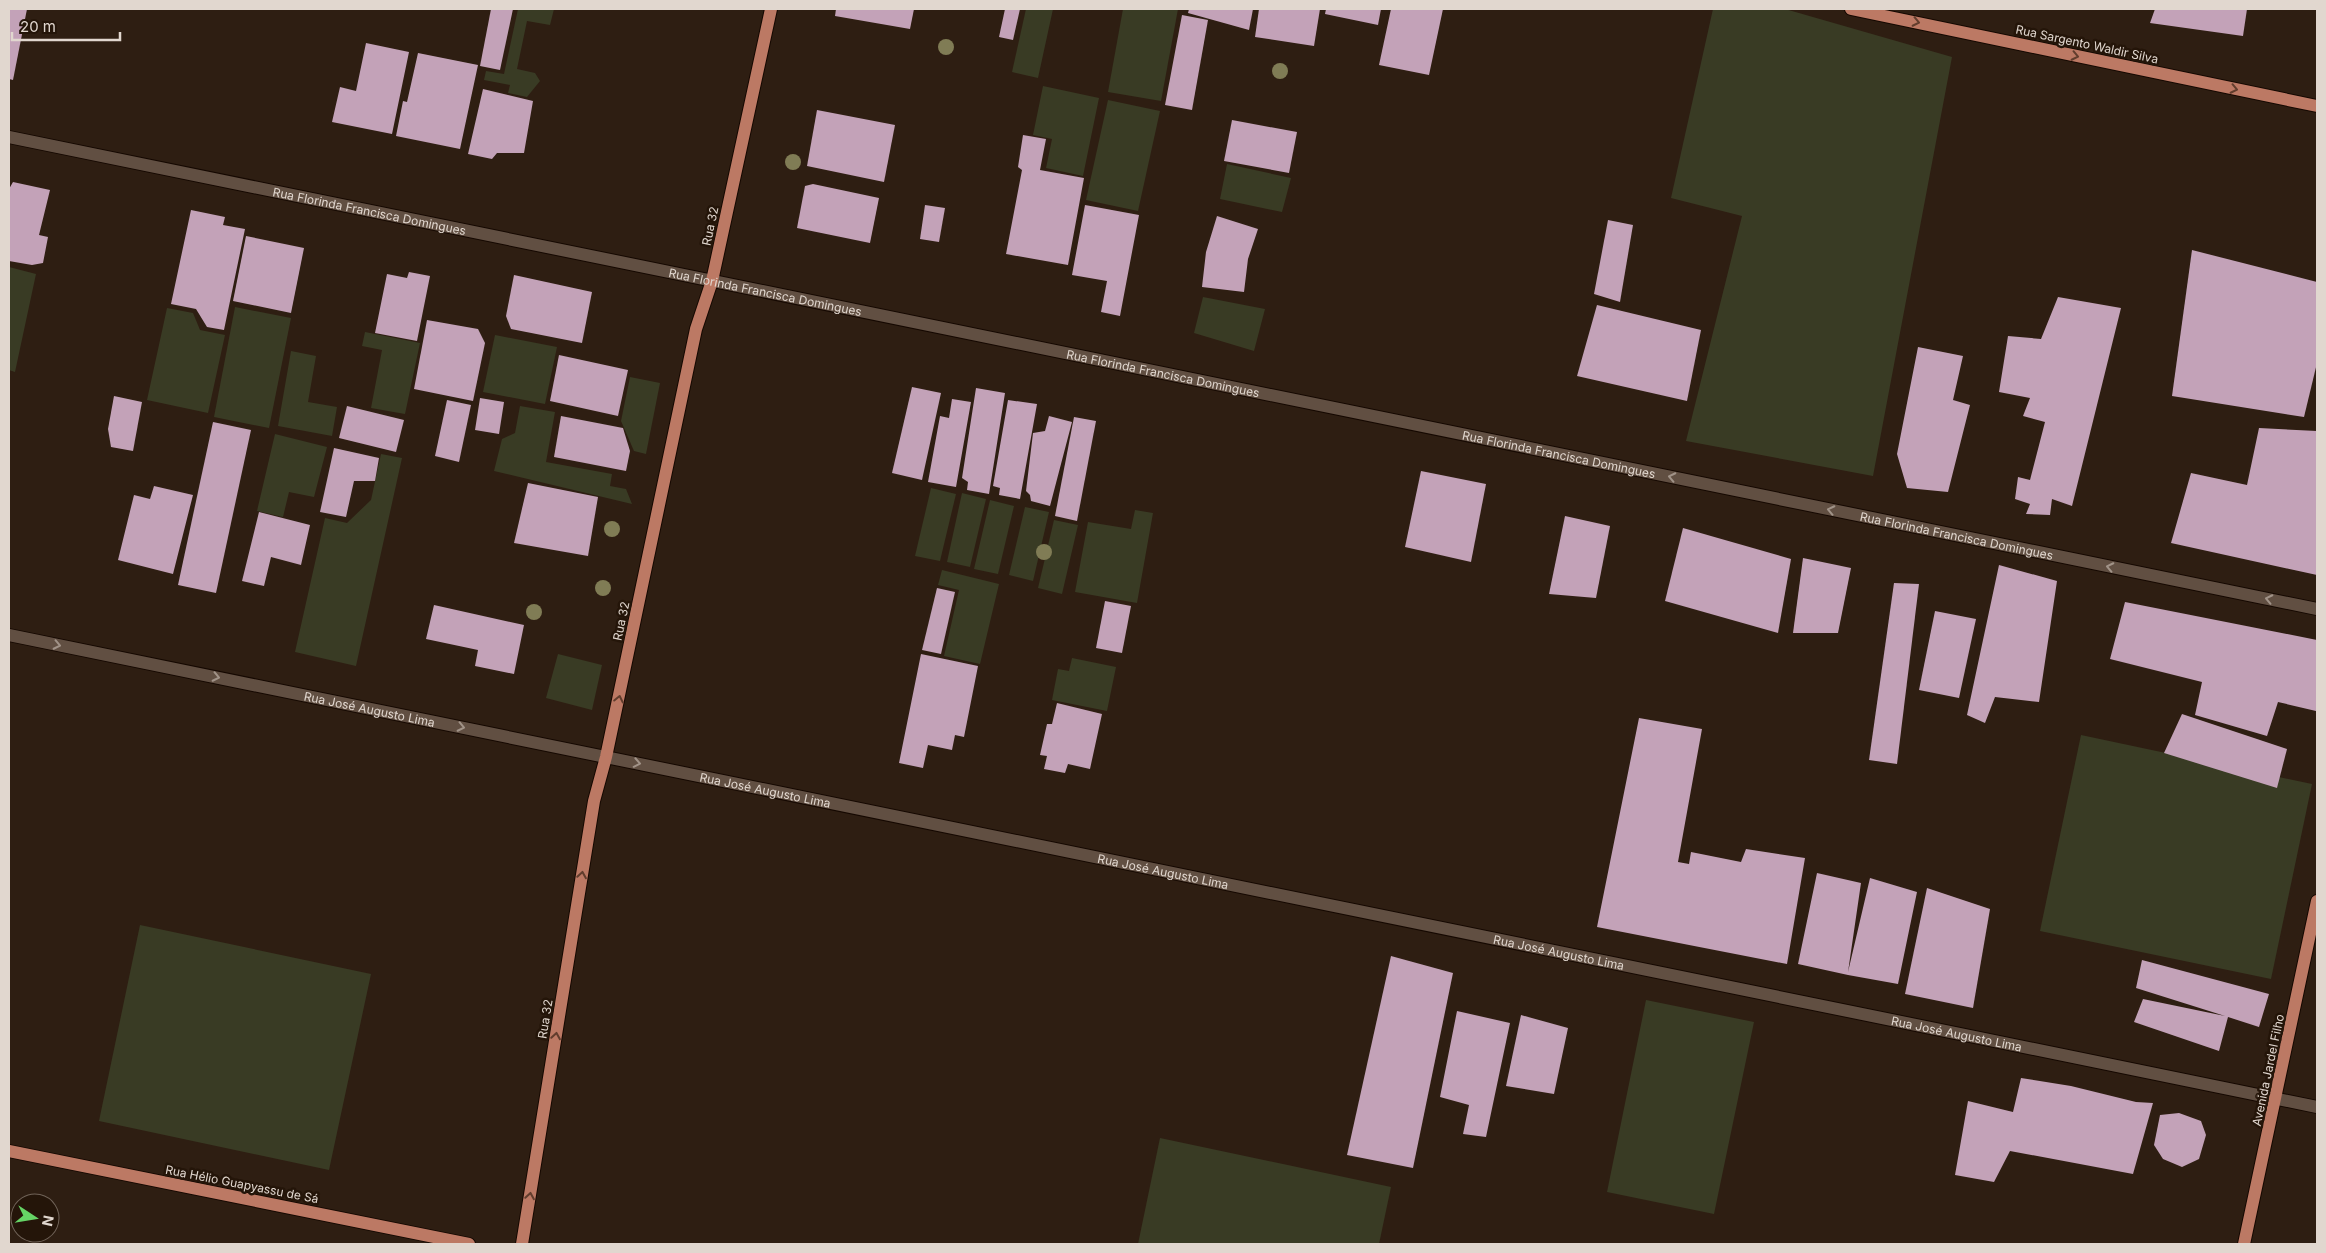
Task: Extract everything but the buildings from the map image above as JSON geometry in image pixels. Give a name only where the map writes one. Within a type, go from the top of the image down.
[{"type":"main road","name":"Rua 32","points":[[522,1244],[594,801],[606,757],[696,329],[712,281],[771,9]]},
{"type":"main road","name":"Rua Sargento Waldir Silva","points":[[1851,9],[2317,106]]},
{"type":"main road","name":"Avenida Jardel Filho","points":[[2244,1244],[2317,901]]},
{"type":"main road","name":"Rua Hélio Guapyassu de Sá","points":[[9,1151],[469,1244]]},
{"type":"street","name":"Rua Florinda Francisca Domingues","points":[[9,137],[2317,609]]},
{"type":"street","name":"Rua José Augusto Lima","points":[[9,635],[2317,1108]]},
{"type":"green space","points":[[518,9],[554,9],[550,25],[527,21],[517,69],[535,73],[540,81],[527,97],[508,93],[510,85],[484,80],[486,71],[504,74]]},
{"type":"green space","points":[[1026,9],[1053,9],[1038,78],[1012,72]]},
{"type":"green space","points":[[1123,9],[1178,9],[1161,101],[1108,92]]},
{"type":"green space","points":[[1713,9],[1785,9],[1952,57],[1873,476],[1686,441],[1742,216],[1671,198]]},
{"type":"green space","points":[[1043,86],[1099,98],[1083,176],[1046,168],[1052,139],[1033,135]]},
{"type":"green space","points":[[1108,100],[1160,111],[1138,211],[1086,200]]},
{"type":"green space","points":[[1227,164],[1291,178],[1282,212],[1220,199]]},
{"type":"green space","points":[[9,267],[36,274],[15,372],[9,370]]},
{"type":"green space","points":[[1203,297],[1265,309],[1254,351],[1194,333]]},
{"type":"green space","points":[[235,307],[291,318],[269,428],[214,417]]},
{"type":"green space","points":[[167,308],[193,313],[200,330],[225,335],[208,413],[147,400]]},
{"type":"green space","points":[[365,332],[420,343],[405,414],[371,408],[382,350],[362,346]]},
{"type":"green space","points":[[495,335],[557,347],[545,404],[483,392]]},
{"type":"green space","points":[[291,351],[316,356],[308,402],[337,407],[332,436],[278,426]]},
{"type":"green space","points":[[630,377],[660,383],[646,454],[634,451],[621,421]]},
{"type":"green space","points":[[520,406],[555,412],[546,462],[612,474],[610,486],[626,489],[632,504],[494,471],[502,439],[515,433]]},
{"type":"green space","points":[[275,434],[327,447],[314,497],[289,492],[283,517],[257,511]]},
{"type":"green space","points":[[381,454],[402,458],[356,666],[295,652],[325,518],[347,523],[371,500]]},
{"type":"green space","points":[[931,488],[956,494],[940,561],[915,556]]},
{"type":"green space","points":[[962,493],[986,499],[970,567],[947,562]]},
{"type":"green space","points":[[990,500],[1014,506],[998,574],[974,569]]},
{"type":"green space","points":[[1025,507],[1049,512],[1033,581],[1009,575]]},
{"type":"green space","points":[[1135,510],[1153,513],[1137,603],[1075,592],[1088,522],[1131,529]]},
{"type":"green space","points":[[1054,520],[1078,525],[1062,594],[1038,588]]},
{"type":"green space","points":[[942,570],[999,584],[980,664],[944,656],[959,590],[938,585]]},
{"type":"green space","points":[[558,654],[602,665],[592,710],[546,698]]},
{"type":"green space","points":[[1072,658],[1116,667],[1107,711],[1052,700],[1058,669],[1069,671]]},
{"type":"green space","points":[[2081,735],[2312,784],[2271,979],[2040,931]]},
{"type":"green space","points":[[140,925],[371,974],[329,1170],[99,1121]]},
{"type":"green space","points":[[1646,1000],[1754,1022],[1714,1214],[1607,1192]]},
{"type":"green space","points":[[1160,1138],[1391,1187],[1379,1244],[1138,1244]]}]
